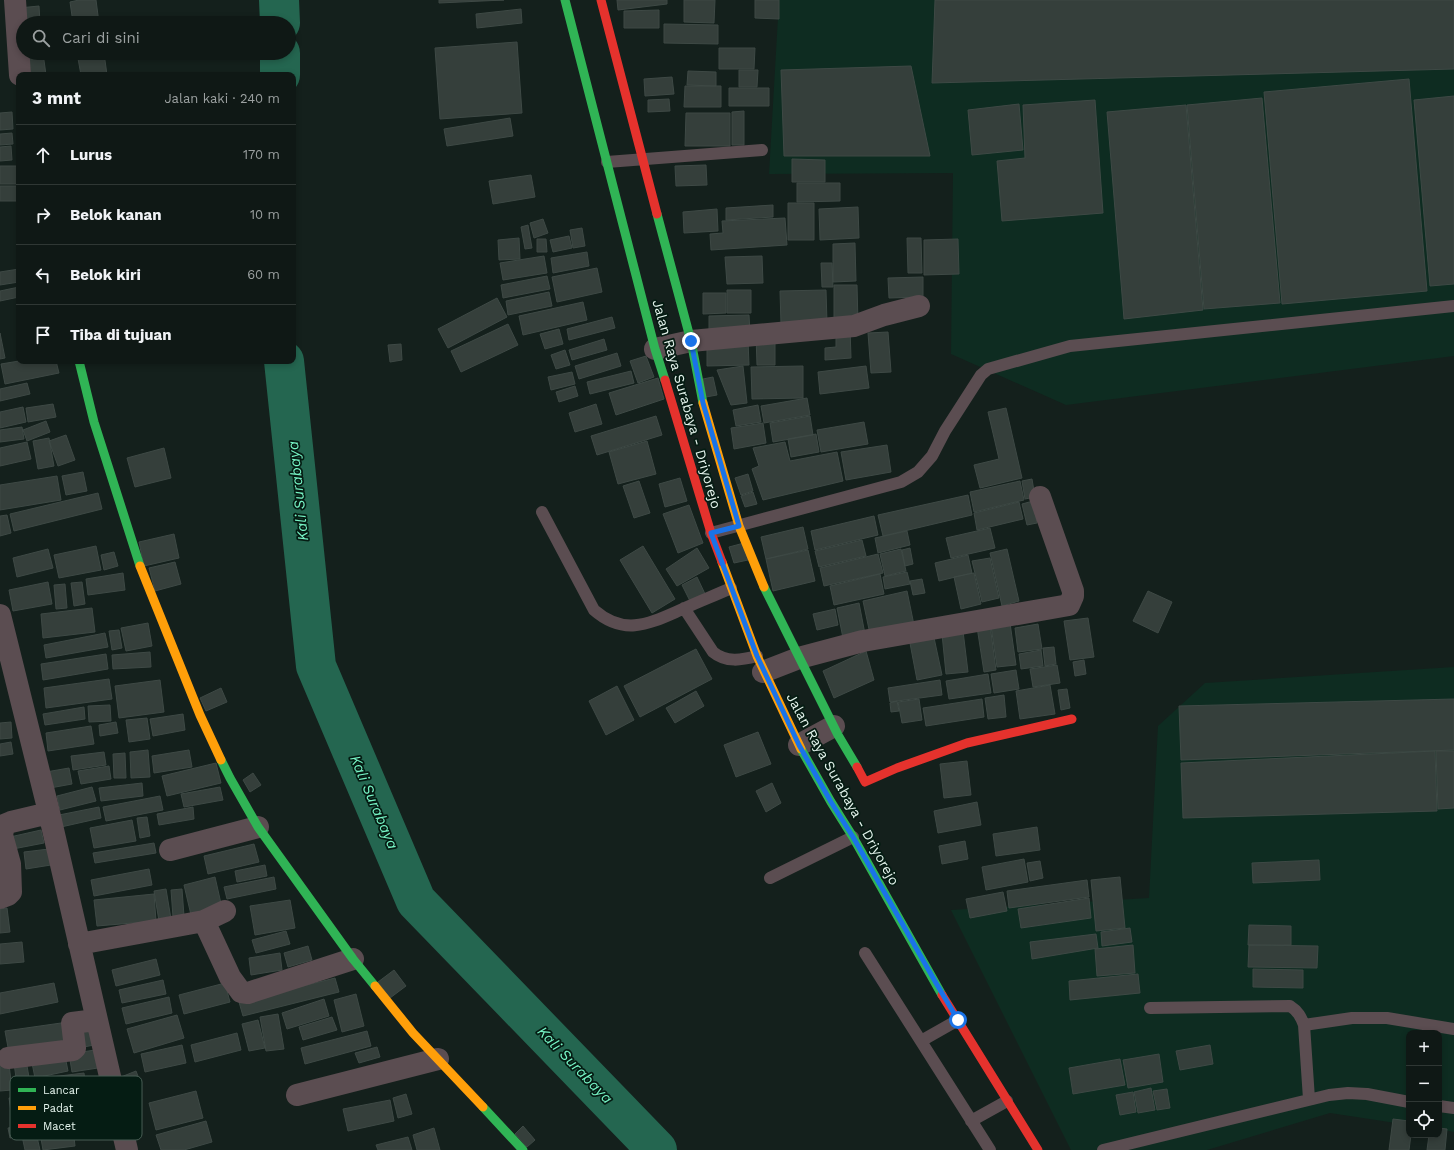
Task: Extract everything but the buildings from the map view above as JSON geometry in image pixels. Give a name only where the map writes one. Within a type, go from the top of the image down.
[{"type":"street","points":[[15,0],[16,16]]},
{"type":"street","name":"Jalan Raya Surabaya - Driyorejo","points":[[565,0],[655,349],[711,533],[760,664],[799,745],[831,802],[853,837],[958,1020],[1038,1150]]},
{"type":"street","name":"Jalan Raya Surabaya - Driyorejo","points":[[601,0],[691,341],[703,403],[739,526],[768,599],[865,782],[897,768],[967,743],[1072,719]]},
{"type":"street","points":[[19,60],[20,72]]},
{"type":"street","points":[[655,349],[691,341],[854,326],[884,315],[919,306]]},
{"type":"street","points":[[80,364],[94,422],[136,557],[200,715],[230,778],[258,827],[353,959],[413,1033],[523,1150]]},
{"type":"street","points":[[760,664],[799,658],[863,641],[1069,605],[1074,591],[1040,497]]},
{"type":"street","points":[[0,615],[7,674],[49,813],[109,1076]]},
{"type":"street","points":[[799,745],[834,726]]},
{"type":"street","points":[[0,898],[11,892],[10,864],[2,836],[4,825],[49,813]]},
{"type":"street","points":[[170,850],[258,827]]},
{"type":"street","points":[[79,944],[204,921],[225,910]]},
{"type":"street","points":[[204,921],[230,977],[241,992],[248,993],[353,959]]},
{"type":"street","points":[[8,1058],[74,1050],[72,1023],[96,1020]]},
{"type":"street","points":[[297,1095],[438,1060]]},
{"type":"street","points":[[125,1140],[127,1150]]},
{"type":"lane","points":[[606,162],[762,150]]},
{"type":"lane","points":[[711,533],[901,482],[918,472],[932,456],[945,431],[981,375],[988,369],[1070,346],[1454,306]]},
{"type":"lane","points":[[542,512],[594,610],[604,619],[615,623],[628,625],[643,624],[659,619],[731,588]]},
{"type":"lane","points":[[684,608],[713,652],[719,657],[739,659],[760,664]]},
{"type":"lane","points":[[770,878],[853,837]]},
{"type":"lane","points":[[864,953],[990,1150]]},
{"type":"lane","points":[[1150,1008],[1290,1006],[1294,1008],[1300,1015],[1304,1025],[1309,1099]]},
{"type":"lane","points":[[1304,1025],[1352,1018],[1387,1018],[1454,1029]]},
{"type":"lane","points":[[921,1042],[958,1020]]},
{"type":"lane","points":[[1103,1150],[1330,1095],[1348,1093],[1367,1094],[1406,1101]]},
{"type":"lane","points":[[971,1121],[1007,1101]]},
{"type":"lane","points":[[1442,1106],[1454,1108]]},
{"type":"shaded area","points":[[779,0],[1454,0],[1454,356],[1066,405],[951,354],[953,173],[769,174]]},
{"type":"shaded area","points":[[1454,667],[1454,1132],[1442,1130],[1442,1030],[1406,1030],[1406,1125],[1330,1113],[1207,1150],[1071,1150],[951,910],[1149,898],[1158,726],[1205,683]]},
{"type":"waterway","name":"Kali Surabaya","points":[[279,0],[280,16]]},
{"type":"waterway","name":"Kali Surabaya","points":[[280,60],[280,72]]},
{"type":"waterway","name":"Kali Surabaya","points":[[284,364],[316,666],[416,901],[657,1150]]},
{"type":"traffic: fast","points":[[565,0],[655,349],[665,380]]},
{"type":"traffic: fast","points":[[657,214],[691,341],[703,403]]},
{"type":"traffic: fast","points":[[80,364],[94,422],[140,566]]},
{"type":"traffic: fast","points":[[764,587],[838,735],[857,767]]},
{"type":"traffic: fast","points":[[801,749],[853,837],[942,995]]},
{"type":"traffic: fast","points":[[221,760],[258,827],[353,959],[375,986]]},
{"type":"traffic: fast","points":[[483,1107],[523,1150]]},
{"type":"traffic: slow","points":[[703,403],[739,526],[764,587]]},
{"type":"traffic: slow","points":[[722,562],[757,656],[801,749]]},
{"type":"traffic: slow","points":[[140,566],[200,715],[221,760]]},
{"type":"traffic: slow","points":[[375,986],[413,1033],[483,1107]]},
{"type":"traffic: jam","points":[[601,0],[657,214]]},
{"type":"traffic: jam","points":[[665,380],[711,533],[722,562]]},
{"type":"traffic: jam","points":[[857,767],[865,782],[897,768],[967,743],[1072,719]]},
{"type":"traffic: jam","points":[[942,995],[1038,1150]]},
{"type":"route","points":[[691,341],[703,403],[739,526],[711,533],[748,634],[764,672],[799,745],[958,1020]]}]
